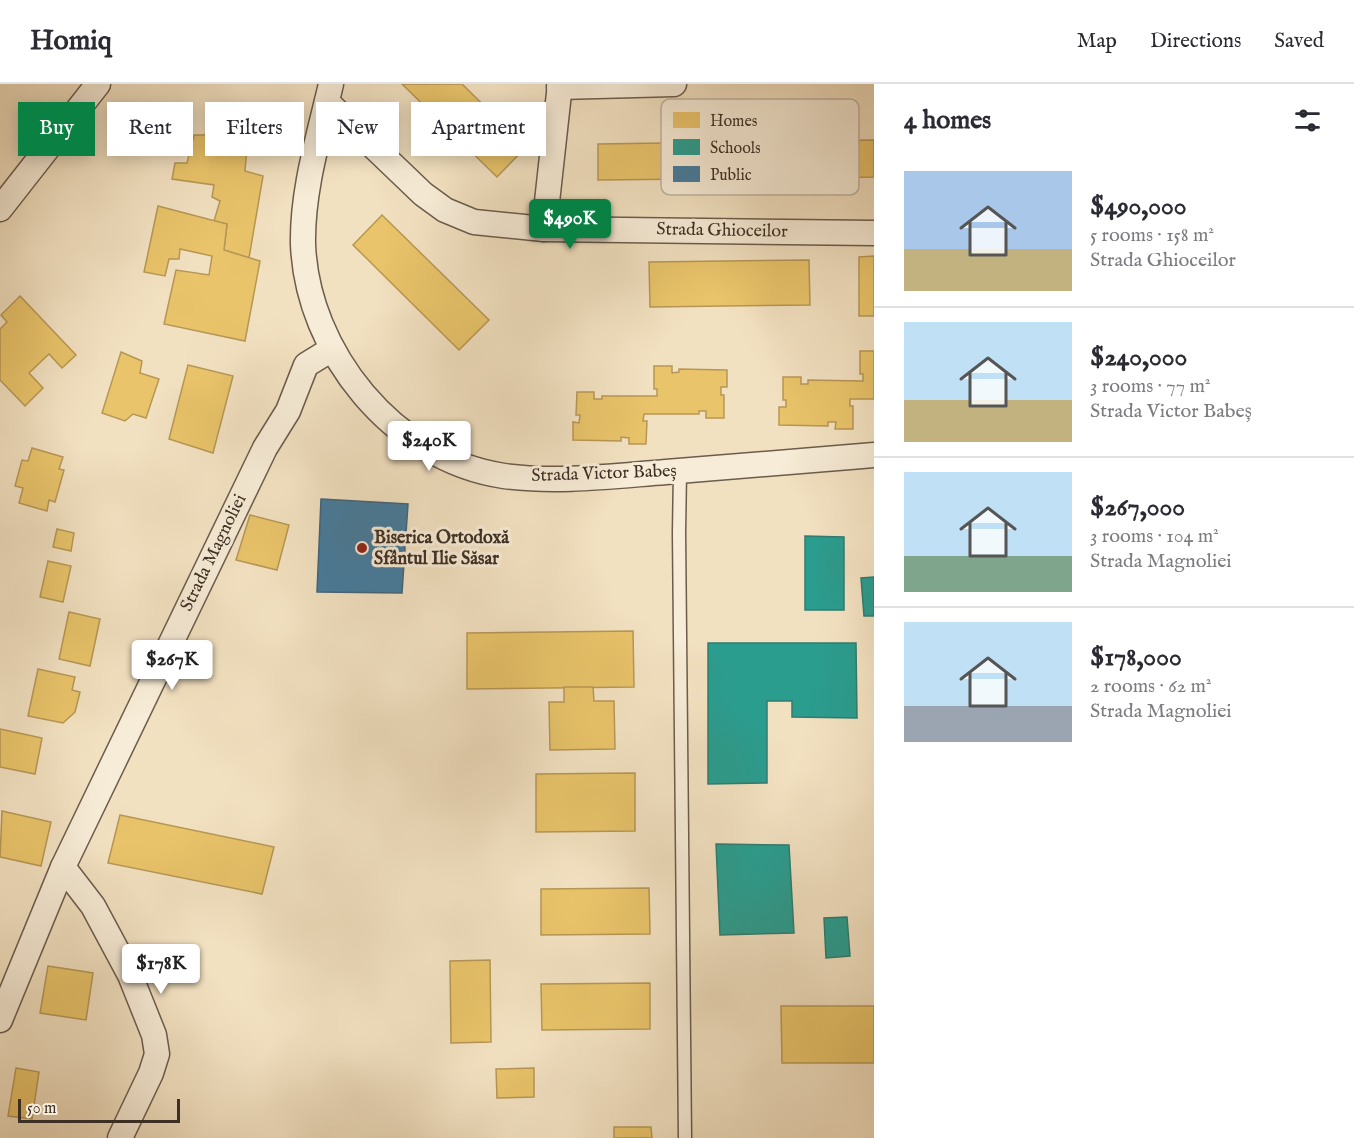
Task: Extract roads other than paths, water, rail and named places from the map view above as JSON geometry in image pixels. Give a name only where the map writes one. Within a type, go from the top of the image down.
[{"type":"street","points":[[0,209],[98,84]]},
{"type":"street","points":[[544,228],[559,86],[674,84]]},
{"type":"street","name":"Strada Ghioceilor","points":[[329,93],[423,194],[444,210],[474,222],[544,228],[874,233]]},
{"type":"street","name":"Strada Victor Babeș","points":[[329,93],[312,165],[305,210],[303,243],[306,275],[314,306],[332,349],[363,394],[401,430],[429,448],[477,470],[502,476],[542,479],[593,478],[874,455]]},
{"type":"street","name":"Strada Magnoliei","points":[[0,1020],[63,867],[265,448],[288,411],[306,365],[332,349]]},
{"type":"street","points":[[63,867],[93,906],[130,975],[154,1035],[157,1054],[151,1073],[120,1138]]},
{"type":"lane","points":[[680,471],[685,1138]]},
{"type":"place","name":"Biserica Ortodoxă Sfântul Ilie Săsar","points":[[362,548]]}]
